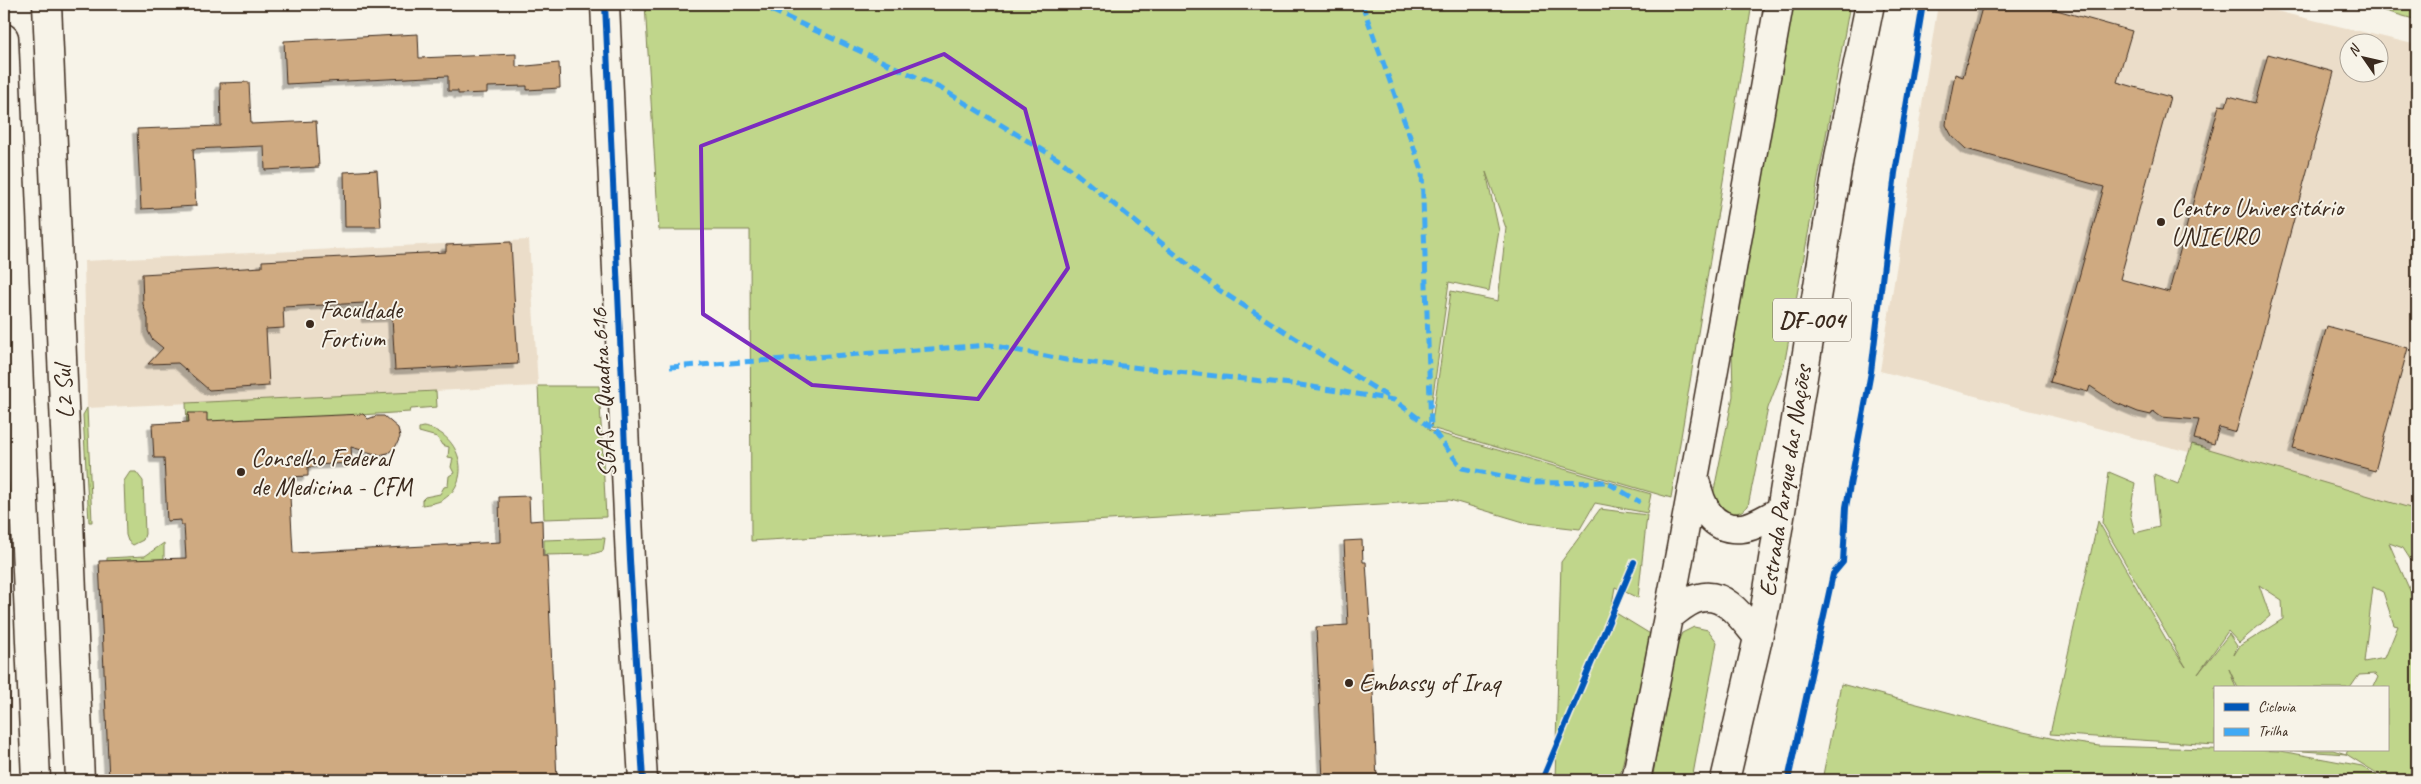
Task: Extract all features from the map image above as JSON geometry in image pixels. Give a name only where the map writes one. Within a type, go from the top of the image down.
[{"type":"main road","name":"L2 Sul","points":[[47,4],[80,780]]},
{"type":"main road","name":"SGAS - Quadra 616","points":[[605,4],[630,560],[643,780]]},
{"type":"main road","points":[[1636,780],[1669,616],[1673,582],[1695,480],[1779,4]]},
{"type":"main road","name":"Estrada Parque das Nações","points":[[1724,780],[1765,608],[1779,512],[1840,152],[1870,4]]},
{"type":"main road","name":"L2 Sul","points":[[4,38],[36,780]]},
{"type":"main road","points":[[14,286],[30,275],[40,274],[58,280]]},
{"type":"main road","points":[[1695,480],[1700,502],[1711,519],[1726,527],[1744,528],[1779,512]]},
{"type":"main road","points":[[1669,616],[1692,600],[1711,598],[1728,604],[1757,636]]},
{"type":"highlighted area","points":[[944,54],[1025,109],[1068,268],[978,399],[812,385],[703,314],[701,146]]},
{"type":"shaded area","name":"Centro Universitário UNIEURO","points":[[1938,4],[2247,4],[2363,32],[2338,32],[2338,82],[2388,82],[2388,38],[2417,45],[2417,512],[1880,371]]},
{"type":"shaded area","name":"Faculdade Fortium","points":[[529,240],[538,386],[87,408],[84,261]]},
{"type":"green space","points":[[645,4],[1752,4],[1671,498],[1431,428],[1451,291],[1498,301],[1506,228],[1486,172],[1499,231],[1489,291],[1449,282],[1428,430],[1651,494],[1647,513],[1595,503],[1580,529],[1527,523],[1450,500],[751,541],[750,230],[659,230]]},
{"type":"green space","points":[[1793,4],[1850,4],[1784,366],[1768,408],[1748,506],[1736,513],[1722,512],[1713,495],[1733,396],[1732,349]]},
{"type":"green space","points":[[2361,4],[2417,4],[2417,20]]},
{"type":"green space","points":[[538,386],[599,386],[606,517],[544,519]]},
{"type":"green space","points":[[436,391],[437,407],[411,409],[410,412],[187,425],[186,403]]},
{"type":"green space","points":[[87,408],[92,522],[89,522],[83,415]]},
{"type":"green space","points":[[419,428],[435,430],[446,437],[458,457],[460,468],[458,480],[453,490],[444,499],[422,505],[422,500],[425,497],[440,494],[444,487],[448,486],[449,476],[454,473],[451,467],[453,458],[448,457],[449,447],[442,445],[437,437],[419,432]]},
{"type":"green space","points":[[2192,444],[2417,510],[2417,570],[2403,548],[2389,543],[2411,593],[2417,580],[2417,780],[2388,780],[2346,754],[2347,752],[2388,752],[2388,686],[2374,686],[2378,677],[2375,674],[2359,675],[2351,686],[2237,686],[2229,669],[2235,686],[2214,686],[2214,745],[2050,734],[2098,521],[2166,639],[2186,667],[2102,523],[2109,472],[2135,483],[2130,514],[2135,533],[2159,527],[2154,474],[2178,484]],"holes":[[[2259,585],[2282,600],[2283,619],[2239,647],[2234,655],[2237,646],[2229,634],[2198,674],[2228,631],[2239,643],[2270,616]],[[2373,587],[2383,592],[2394,625],[2398,626],[2385,658],[2364,662]]]},
{"type":"green space","points":[[130,472],[136,472],[143,481],[145,534],[143,540],[133,545],[128,541],[126,535],[124,481]]},
{"type":"green space","points":[[1600,509],[1647,515],[1638,598],[1615,587],[1611,610],[1652,635],[1619,780],[1555,780],[1561,562]]},
{"type":"green space","points":[[605,538],[603,551],[592,554],[544,555],[544,540]]},
{"type":"green space","points":[[164,543],[164,559],[107,562],[107,558],[145,556]]},
{"type":"green space","points":[[1694,627],[1708,630],[1717,642],[1692,780],[1652,780],[1676,645],[1682,633]]},
{"type":"green space","points":[[1841,684],[2064,741],[2099,746],[2214,749],[2214,752],[2286,752],[2362,766],[2383,780],[1822,780]]},
{"type":"green space","points":[[2317,752],[2340,752],[2346,754]]},
{"type":"building","points":[[1983,4],[2035,4],[2132,31],[2117,82],[2170,97],[2120,279],[2169,292],[2219,105],[2226,106],[2229,96],[2255,103],[2268,54],[2334,72],[2236,432],[2219,427],[2214,444],[2194,439],[2199,420],[2161,417],[2153,411],[2151,415],[2138,412],[2114,402],[2090,386],[2088,392],[2050,382],[2104,187],[1966,149],[1952,136],[1946,125],[1955,74],[1963,77]]},
{"type":"building","points":[[418,34],[419,58],[516,54],[516,67],[559,63],[560,88],[527,90],[527,86],[487,87],[487,93],[458,94],[458,91],[448,91],[448,76],[286,84],[284,41]]},
{"type":"building","points":[[249,82],[251,124],[316,121],[319,167],[265,170],[264,146],[193,149],[196,206],[141,209],[137,129],[221,126],[220,83]]},
{"type":"building","points":[[377,170],[381,227],[345,227],[344,172]]},
{"type":"building","points":[[511,242],[518,364],[395,370],[392,317],[366,318],[365,303],[283,307],[284,328],[266,329],[269,386],[209,390],[178,363],[148,364],[163,348],[152,339],[148,331],[148,319],[143,304],[142,274],[262,267],[262,261],[446,252],[446,245]]},
{"type":"building","points":[[2327,326],[2408,348],[2375,471],[2293,448]]},
{"type":"building","points":[[188,413],[207,413],[207,421],[363,414],[368,419],[384,416],[398,428],[400,437],[396,446],[388,453],[379,455],[351,447],[352,463],[315,465],[315,467],[308,467],[308,476],[289,477],[293,553],[500,542],[499,497],[529,496],[530,521],[542,520],[543,556],[547,556],[557,780],[109,780],[99,561],[186,558],[184,525],[181,525],[181,520],[167,521],[164,458],[154,458],[152,424],[189,422]]},
{"type":"building","points":[[1362,540],[1363,562],[1366,562],[1370,624],[1377,780],[1323,780],[1316,627],[1348,625],[1344,541]]},
{"type":"marked path","points":[[758,4],[940,88],[1061,161],[1219,290],[1390,398]]},
{"type":"marked path","points":[[1362,4],[1422,170],[1431,428]]},
{"type":"marked path","points":[[670,367],[990,345],[1066,360],[1300,385],[1394,400],[1431,428],[1462,468],[1536,483],[1606,482],[1640,502]]},
{"type":"cycle path","points":[[605,4],[630,560],[643,780]]},
{"type":"cycle path","points":[[1788,780],[1833,574],[1843,562],[1846,507],[1871,372],[1895,173],[1923,4]]},
{"type":"cycle path","points":[[1542,780],[1634,562]]},
{"type":"place","name":"Centro Universitário UNIEURO","points":[[2161,222]]},
{"type":"place","name":"Faculdade Fortium","points":[[310,324]]},
{"type":"place","name":"Conselho Federal de Medicina - CFM","points":[[241,472]]},
{"type":"place","name":"Embassy of Iraq","points":[[1349,683]]}]
